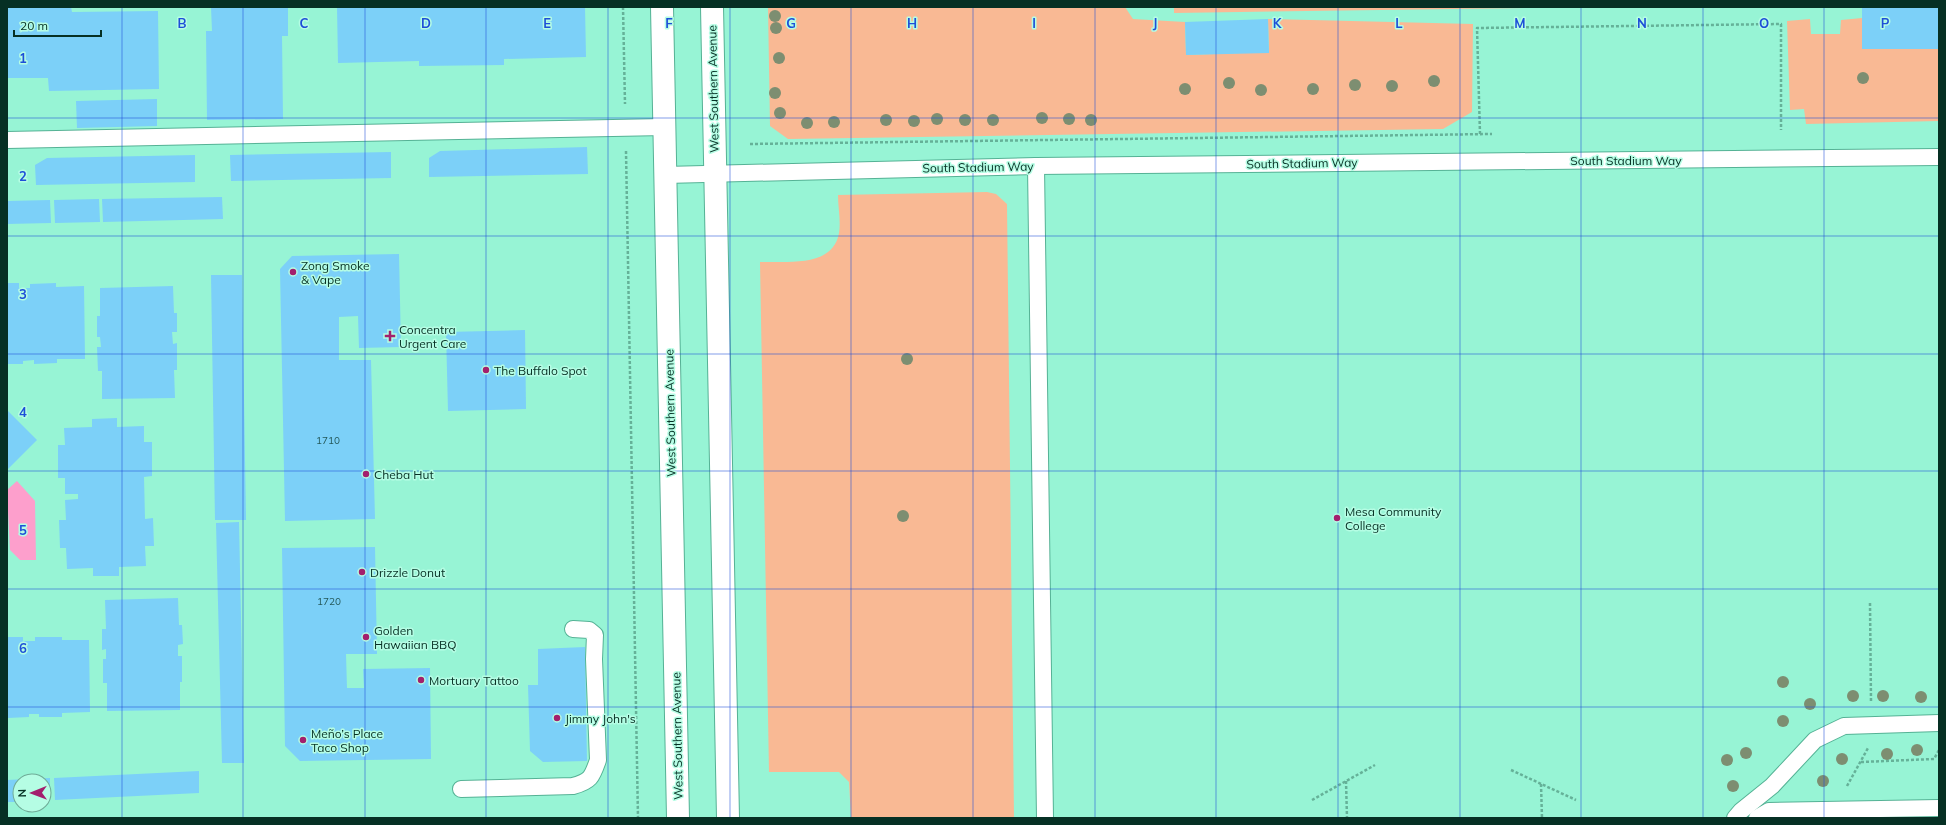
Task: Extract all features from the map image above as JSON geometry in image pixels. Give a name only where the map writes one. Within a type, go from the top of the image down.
[{"type":"main road","name":"West Southern Avenue","points":[[662,7],[678,818]]},
{"type":"main road","name":"West Southern Avenue","points":[[712,7],[728,818]]},
{"type":"lane","points":[[7,140],[664,127]]},
{"type":"lane","name":"South Stadium Way","points":[[665,175],[1036,166],[1939,157]]},
{"type":"lane","points":[[1036,166],[1045,818]]},
{"type":"lane","points":[[461,789],[573,786],[586,783],[593,775],[598,760],[594,659],[595,635],[589,630],[573,629]]},
{"type":"lane","points":[[1735,818],[1741,811],[1772,786],[1815,740],[1844,726],[1939,723]]},
{"type":"lane","points":[[1757,818],[1769,811],[1939,808]]},
{"type":"path","points":[[623,7],[638,818]]},
{"type":"path","points":[[1480,134],[1478,28],[1781,24],[1781,130]]},
{"type":"path","points":[[750,144],[1492,134]]},
{"type":"path","points":[[1870,603],[1871,709]]},
{"type":"path","points":[[1847,787],[1872,741]]},
{"type":"path","points":[[1861,762],[1934,759],[1939,750]]},
{"type":"path","points":[[1312,800],[1375,765]]},
{"type":"path","points":[[1511,770],[1576,800]]},
{"type":"path","points":[[1346,781],[1346,818]]},
{"type":"path","points":[[1542,784],[1542,818]]},
{"type":"shaded area","points":[[768,7],[1125,7],[1133,19],[1185,22],[1186,55],[1269,52],[1268,19],[1473,24],[1472,112],[1443,129],[788,139],[770,126]]},
{"type":"shaded area","points":[[1174,7],[1592,7],[1174,13]]},
{"type":"shaded area","points":[[1862,18],[1862,49],[1939,49],[1939,121],[1806,124],[1804,109],[1790,110],[1787,21],[1810,19],[1811,34],[1840,34],[1841,20]]},
{"type":"shaded area","points":[[987,192],[996,194],[1007,204],[1014,817],[851,818],[849,782],[839,772],[769,772],[760,262],[795,262],[818,257],[828,252],[835,244],[840,228],[838,195]]},
{"type":"shaded area","points":[[17,481],[35,501],[36,560],[20,560],[10,550],[7,490]]},
{"type":"building","points":[[7,7],[71,7],[72,12],[158,11],[159,89],[49,91],[48,78],[7,78]]},
{"type":"building","points":[[211,7],[288,7],[288,36],[282,36],[283,119],[207,120],[206,31],[212,31]]},
{"type":"building","points":[[337,7],[585,7],[586,57],[504,59],[504,65],[419,66],[419,61],[338,63]]},
{"type":"building","points":[[1862,7],[1939,7],[1939,49],[1862,49]]},
{"type":"building","points":[[1268,19],[1269,53],[1186,55],[1185,22]]},
{"type":"building","points":[[157,99],[157,126],[77,128],[76,101]]},
{"type":"building","points":[[587,147],[588,174],[429,177],[429,158],[440,151]]},
{"type":"building","points":[[391,152],[391,178],[231,181],[230,155]]},
{"type":"building","points":[[195,155],[195,182],[36,185],[35,165],[47,158]]},
{"type":"building","points":[[222,197],[223,219],[103,222],[102,199]]},
{"type":"building","points":[[99,199],[100,222],[55,223],[54,200]]},
{"type":"building","points":[[50,200],[51,223],[7,224],[7,201]]},
{"type":"building","points":[[399,254],[401,347],[359,348],[358,316],[339,317],[339,360],[371,360],[375,519],[285,521],[280,269],[292,256]]},
{"type":"building","points":[[211,275],[242,275],[246,520],[215,520]]},
{"type":"building","points":[[7,283],[19,283],[19,288],[30,288],[30,284],[56,283],[56,287],[84,286],[85,359],[57,359],[57,363],[34,364],[34,360],[23,361],[23,364],[7,364]]},
{"type":"building","points":[[173,286],[174,313],[177,313],[177,332],[172,332],[173,344],[177,343],[177,370],[174,370],[175,398],[102,399],[102,371],[98,371],[97,347],[101,347],[100,337],[97,337],[97,316],[100,316],[100,288]]},
{"type":"building","name":"The Buffalo Spot","points":[[525,330],[526,409],[448,411],[446,332]]},
{"type":"building","points":[[7,410],[37,440],[7,470]]},
{"type":"building","points":[[117,418],[117,427],[144,426],[144,442],[152,442],[152,476],[144,477],[145,519],[153,518],[154,546],[145,546],[146,566],[119,567],[119,576],[93,576],[93,568],[67,569],[66,548],[60,548],[59,520],[66,520],[65,500],[78,499],[78,494],[65,494],[65,478],[58,478],[58,445],[65,445],[64,428],[92,427],[92,419]]},
{"type":"building","points":[[239,522],[244,763],[222,763],[216,523]]},
{"type":"building","points":[[375,547],[377,654],[346,654],[347,688],[364,688],[363,669],[430,668],[431,759],[300,761],[285,746],[282,548]]},
{"type":"building","points":[[178,598],[179,625],[182,625],[183,644],[178,645],[178,656],[182,656],[180,710],[107,711],[107,683],[103,683],[103,659],[106,659],[106,649],[102,650],[102,629],[106,629],[105,600]]},
{"type":"building","points":[[7,637],[23,637],[23,641],[35,641],[35,637],[62,637],[62,640],[89,640],[90,712],[62,713],[62,717],[39,717],[39,714],[29,714],[29,717],[8,718]]},
{"type":"building","name":"Jimmy John's","points":[[585,647],[587,761],[543,762],[530,751],[528,685],[538,685],[538,649]]},
{"type":"building","points":[[199,771],[199,793],[55,800],[54,778]]},
{"type":"building","points":[[7,780],[12,780],[12,802],[7,802]]},
{"type":"place","name":"Zong Smoke & Vape","points":[[293,272]]},
{"type":"place","name":"Concentra Urgent Care","points":[[390,336]]},
{"type":"place","name":"The Buffalo Spot","points":[[486,370]]},
{"type":"place","name":"Cheba Hut","points":[[366,474]]},
{"type":"place","name":"Mesa Community College","points":[[1337,518]]},
{"type":"place","name":"Drizzle Donut","points":[[362,572]]},
{"type":"place","name":"Golden Hawaiian BBQ","points":[[366,637]]},
{"type":"place","name":"Mortuary Tattoo","points":[[421,680]]},
{"type":"place","name":"Jimmy John's","points":[[557,718]]},
{"type":"place","name":"Meño’s Place Taco Shop","points":[[303,740]]}]
